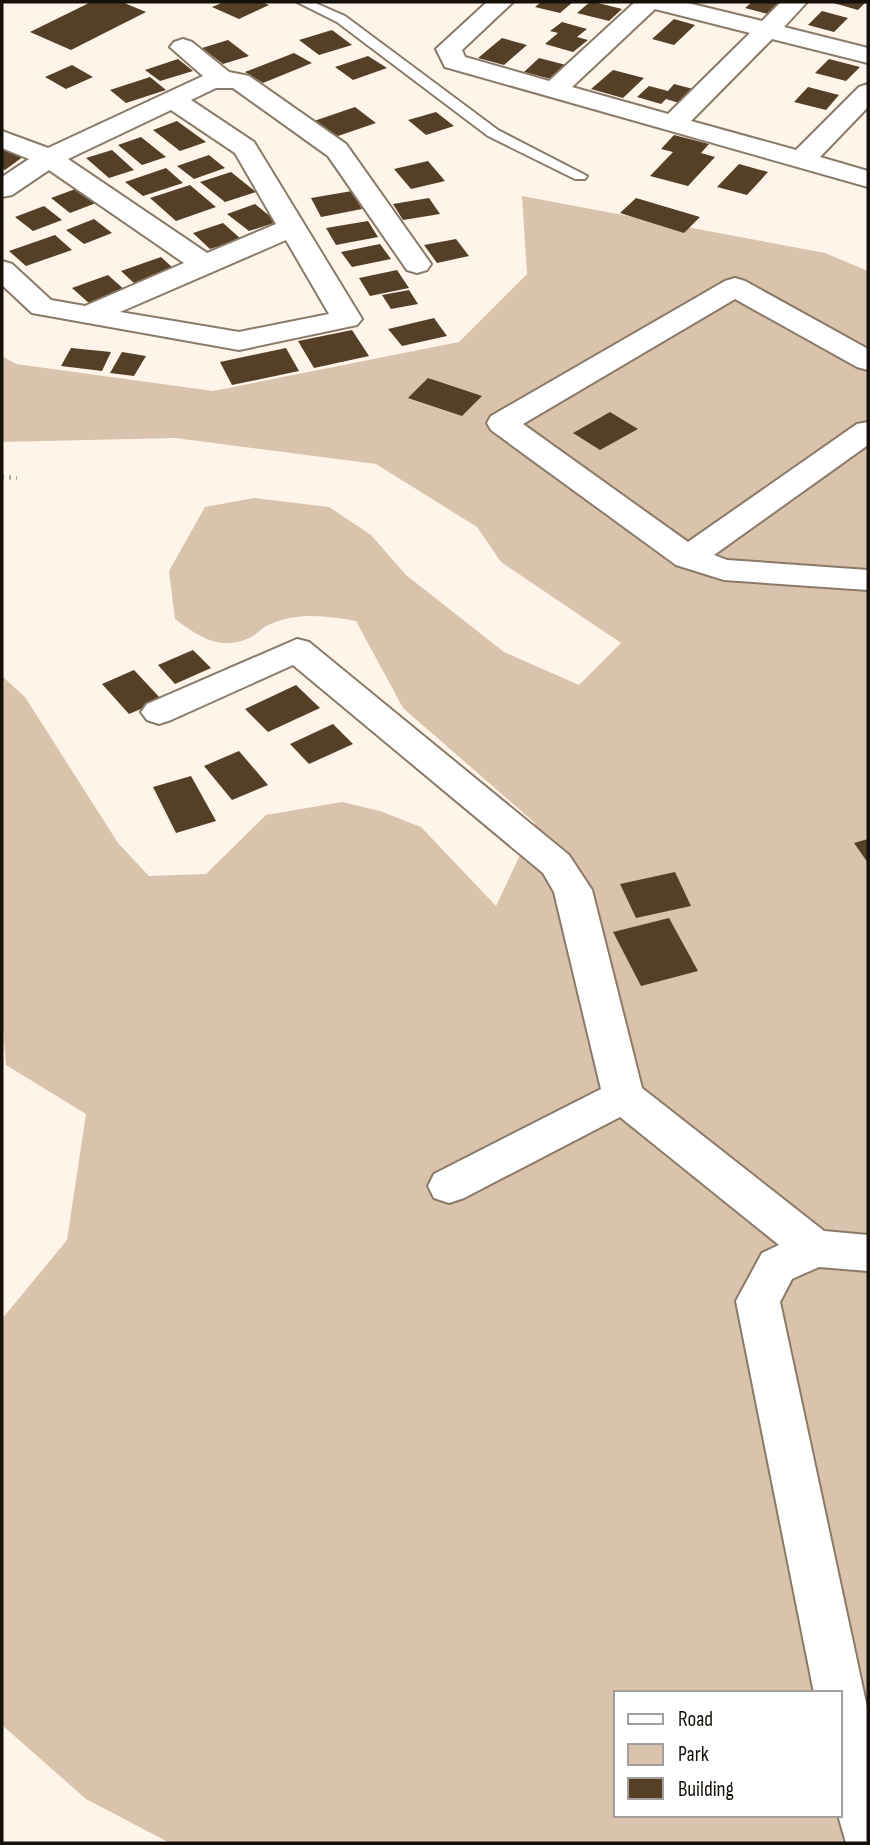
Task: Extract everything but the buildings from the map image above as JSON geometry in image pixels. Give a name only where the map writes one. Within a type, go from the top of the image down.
[{"type":"street","points":[[501,2],[449,49],[454,62],[868,179]]},
{"type":"street","points":[[553,90],[649,2]]},
{"type":"street","points":[[656,2],[868,56]]},
{"type":"street","points":[[672,125],[795,2]]},
{"type":"street","points":[[183,47],[222,79],[240,82],[337,150],[418,264]]},
{"type":"street","points":[[2,189],[49,158],[222,79]]},
{"type":"street","points":[[802,160],[868,92]]},
{"type":"street","points":[[2,270],[43,307],[239,341],[347,319],[245,148],[173,100]]},
{"type":"street","points":[[2,139],[49,158],[204,264]]},
{"type":"street","points":[[86,316],[292,227]]},
{"type":"street","points":[[868,361],[735,287],[502,423],[688,558],[724,570],[868,580]]},
{"type":"street","points":[[688,558],[868,431]]},
{"type":"street","points":[[159,712],[297,650],[556,864],[573,890],[622,1096],[815,1250]]},
{"type":"street","points":[[449,1186],[622,1096]]},
{"type":"street","points":[[839,1691],[758,1301],[777,1266],[815,1250],[844,1249],[868,1253]]},
{"type":"street","points":[[842,1705],[868,1833]]},
{"type":"lane","points":[[303,2],[341,19],[493,133],[580,176]]},
{"type":"path","points":[[2,477],[17,478]]},
{"type":"green space","points":[[522,196],[825,253],[868,271],[868,1843],[170,1843],[86,1799],[2,1725],[2,1319],[67,1240],[86,1114],[6,1065],[2,1016],[2,676],[25,697],[118,843],[149,876],[206,874],[266,815],[342,802],[380,811],[421,827],[496,906],[535,823],[403,708],[356,621],[302,616],[268,625],[242,641],[211,641],[175,619],[169,571],[205,507],[254,498],[329,507],[371,535],[406,575],[504,652],[579,685],[621,643],[501,562],[477,527],[376,464],[175,438],[2,442],[2,356],[16,364],[213,391],[459,342],[527,274]]}]
